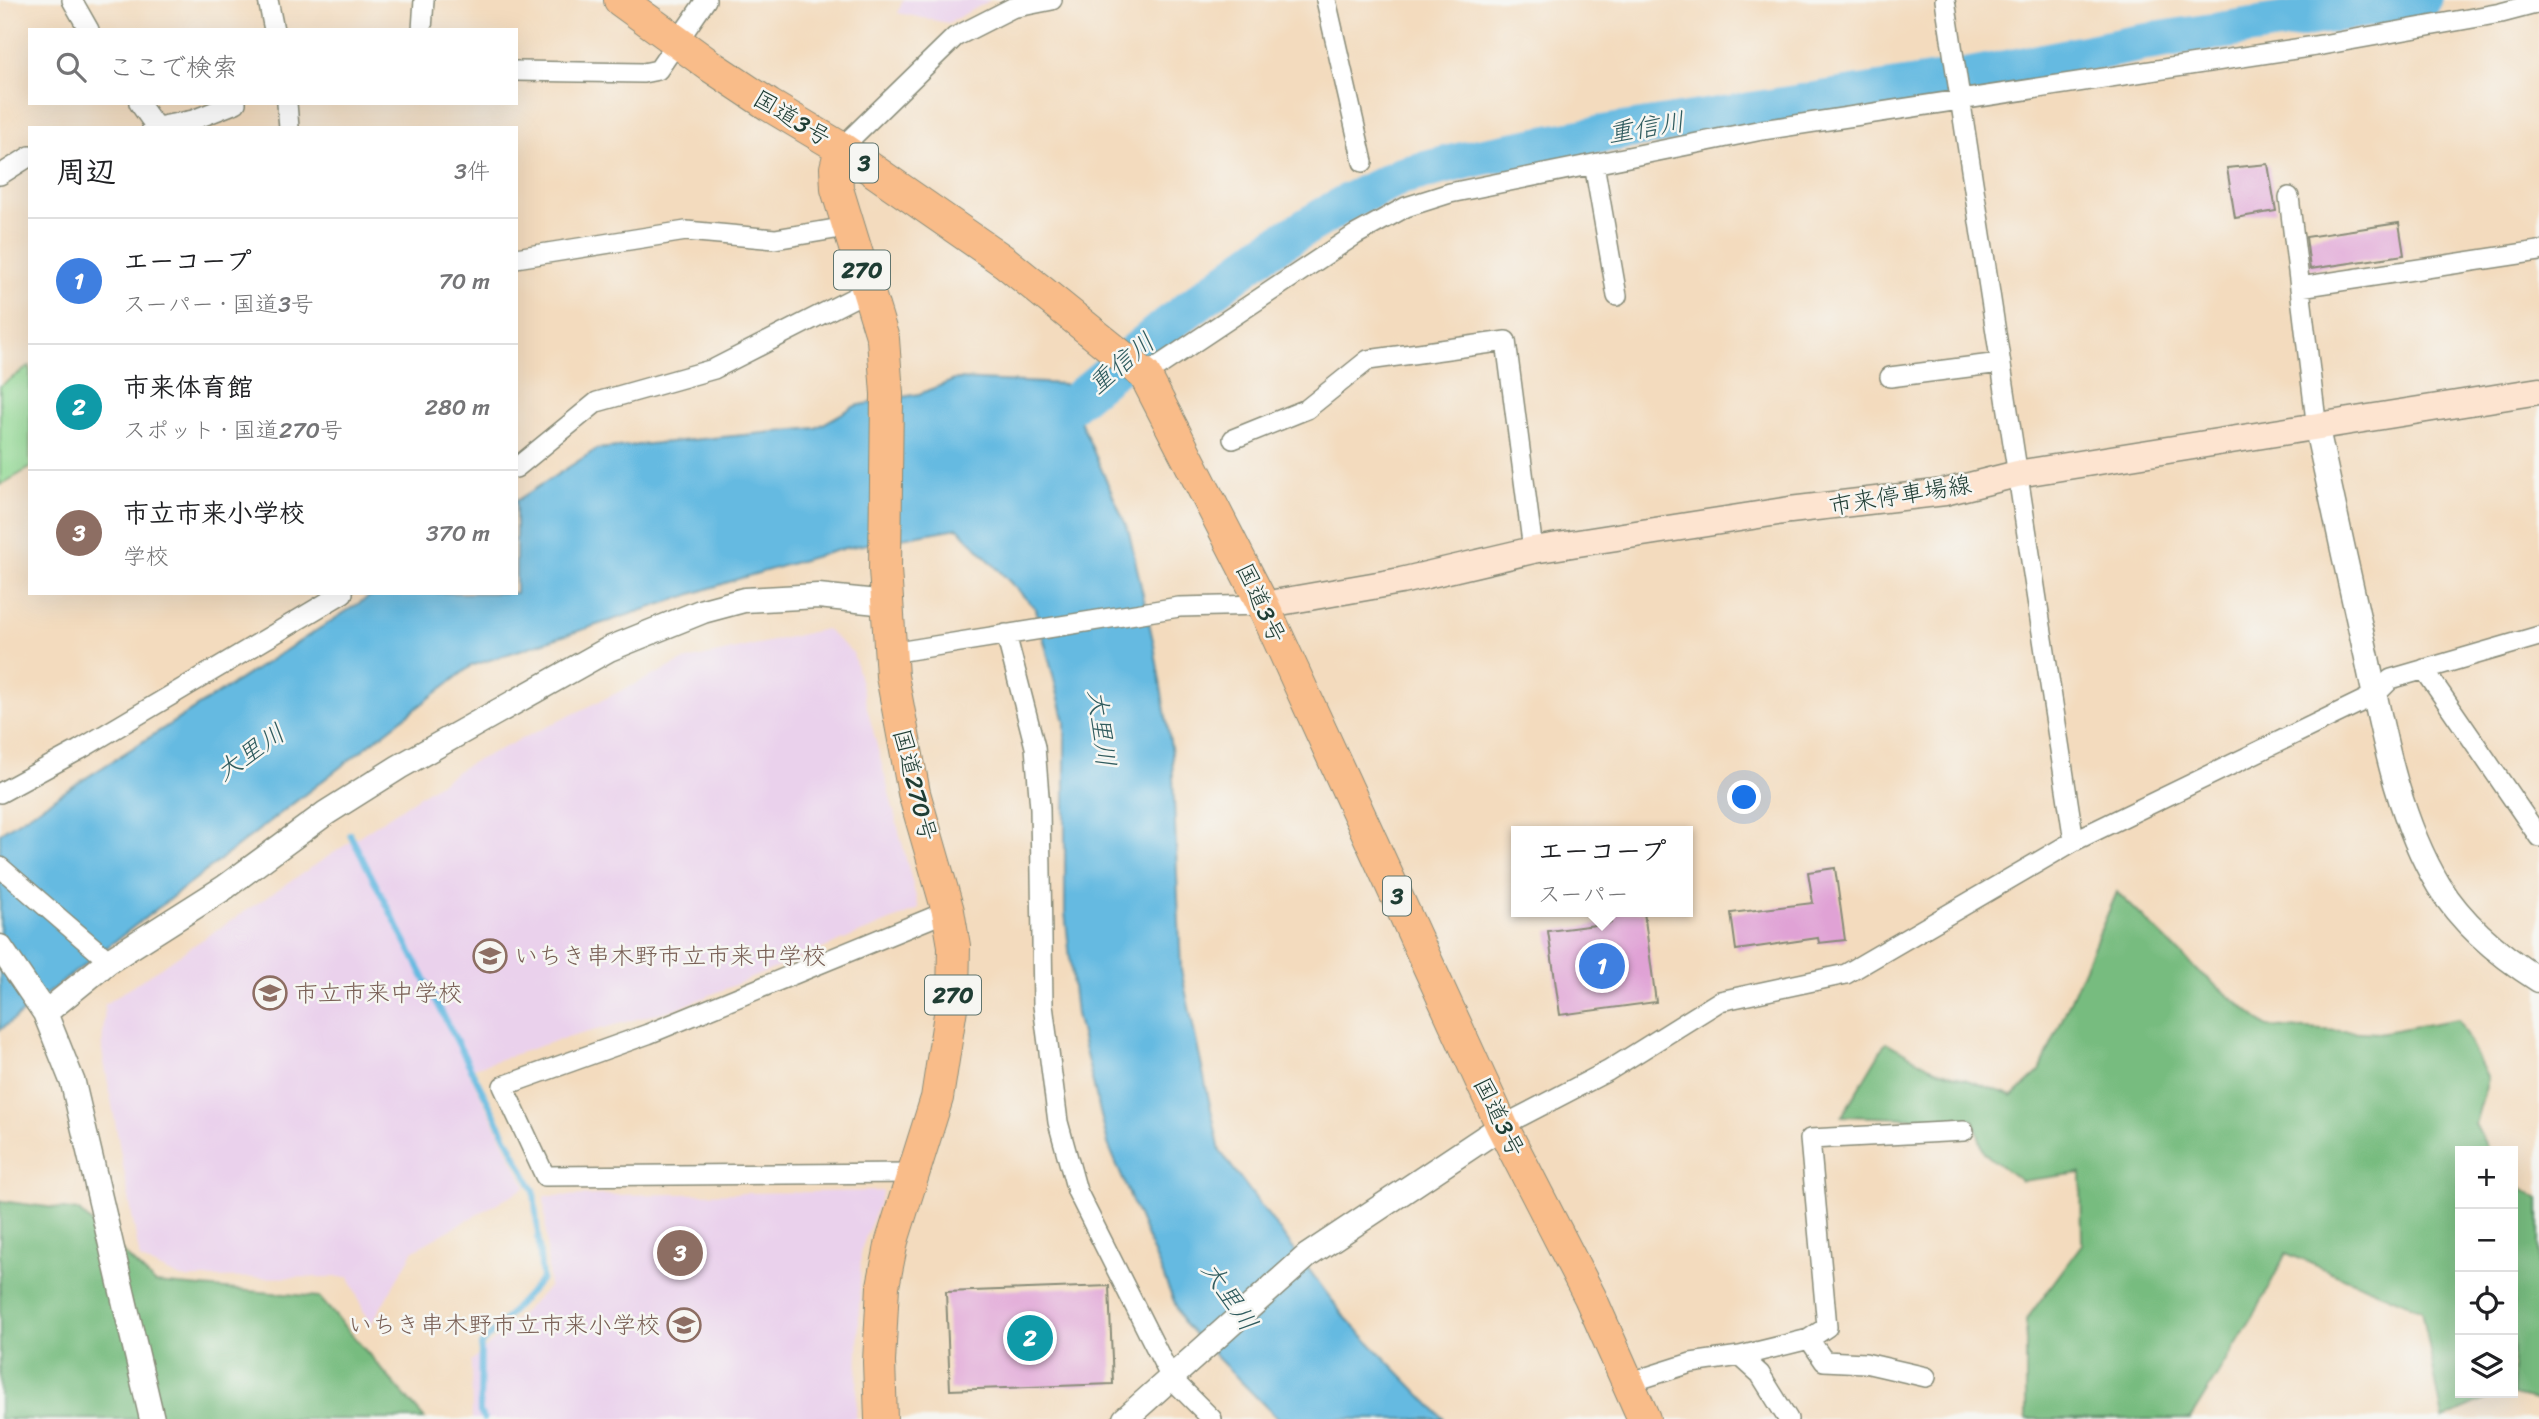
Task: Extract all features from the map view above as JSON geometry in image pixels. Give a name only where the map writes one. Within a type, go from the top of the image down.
[{"type":"highway","name":"国道3号","points":[[620,0],[769,105],[841,148],[1005,262],[1145,375],[1263,605],[1502,1126],[1590,1297],[1644,1419]]},
{"type":"highway","name":"国道270号","points":[[841,148],[835,179],[847,227],[883,339],[887,394],[885,569],[901,737],[948,911],[954,946],[954,973],[945,1061],[915,1173],[892,1241],[883,1286],[881,1419]]},
{"type":"main road","name":"市来停車場線","points":[[1263,605],[1401,581],[1533,550],[1790,510],[1945,492],[2017,474],[2317,429],[2539,391]]},
{"type":"street","points":[[72,0],[88,28]]},
{"type":"street","points":[[268,0],[274,28]]},
{"type":"street","points":[[422,28],[424,0]]},
{"type":"street","points":[[518,71],[643,74],[658,70],[706,0]]},
{"type":"street","points":[[841,148],[955,37],[1012,8],[1052,0]]},
{"type":"street","points":[[1326,0],[1363,162]]},
{"type":"street","points":[[1945,0],[2074,841]]},
{"type":"street","points":[[1145,375],[1314,259],[1406,207],[1450,193],[1762,130],[2322,45],[2501,13],[2539,3]]},
{"type":"street","points":[[140,105],[153,126]]},
{"type":"street","points":[[160,126],[193,120],[231,105]]},
{"type":"street","points":[[286,105],[289,126]]},
{"type":"street","points":[[0,175],[28,157]]},
{"type":"street","points":[[1594,164],[1617,296]]},
{"type":"street","points":[[2289,197],[2317,429],[2375,695],[2404,811],[2439,886],[2464,920],[2516,965],[2539,980]]},
{"type":"street","points":[[518,258],[686,231],[775,239],[847,227]]},
{"type":"street","points":[[2300,287],[2539,251]]},
{"type":"street","points":[[518,466],[597,402],[714,369],[869,290]]},
{"type":"street","points":[[1233,439],[1307,409],[1368,360],[1506,341],[1533,550]]},
{"type":"street","points":[[1890,377],[2000,363]]},
{"type":"street","points":[[0,793],[79,750],[340,595]]},
{"type":"street","points":[[42,1009],[106,958],[225,888],[326,813],[398,767],[609,649],[703,611],[744,600],[818,596],[887,603]]},
{"type":"street","points":[[891,653],[1166,609],[1263,605]]},
{"type":"street","points":[[1010,634],[1035,747],[1040,808],[1043,1005],[1058,1122],[1077,1191],[1178,1371],[1212,1419]]},
{"type":"street","points":[[1125,1419],[1307,1256],[1502,1126],[1608,1071],[1720,1001],[1846,974],[2074,841],[2375,695],[2391,679],[2539,636]]},
{"type":"street","points":[[2424,669],[2539,837]]},
{"type":"street","points":[[0,867],[106,958]]},
{"type":"street","points":[[915,1173],[545,1176],[503,1086],[648,1034],[948,911]]},
{"type":"street","points":[[0,947],[42,1009],[73,1083],[152,1419]]},
{"type":"street","points":[[1628,1383],[1691,1363],[1740,1356],[1809,1339],[1827,1327],[1828,1312],[1810,1139],[1964,1131]]},
{"type":"street","points":[[1809,1339],[1824,1361],[1865,1363],[1926,1377]]},
{"type":"street","points":[[1740,1356],[1760,1374],[1788,1419]]},
{"type":"shaded area","points":[[903,0],[991,0],[948,23],[898,13]]},
{"type":"shaded area","name":"いちき串木野市立市来中学校","points":[[826,629],[853,653],[919,909],[681,1007],[555,1041],[468,1070],[526,1187],[414,1250],[370,1326],[349,1277],[181,1278],[140,1259],[102,1050],[105,1004],[465,766],[683,661]]},
{"type":"shaded area","name":"いちき串木野市立市来小学校","points":[[883,1191],[861,1250],[856,1419],[472,1419],[471,1362],[549,1287],[544,1196]]},
{"type":"green space","points":[[28,367],[28,469],[0,485],[0,386]]},
{"type":"green space","points":[[2117,892],[2199,972],[2268,1027],[2378,1033],[2458,1019],[2488,1079],[2475,1124],[2486,1146],[2455,1146],[2455,1398],[2490,1398],[2443,1419],[2422,1310],[2286,1253],[2255,1314],[2190,1419],[2026,1419],[2026,1320],[2082,1244],[2081,1173],[2021,1181],[1984,1153],[1974,1120],[1842,1116],[1886,1042],[1930,1067],[2013,1096],[2040,1071]]},
{"type":"green space","points":[[2518,1185],[2539,1199],[2539,1401],[2518,1396]]},
{"type":"green space","points":[[0,1201],[79,1211],[155,1283],[319,1297],[425,1419],[0,1419]]},
{"type":"water","name":"大里川","points":[[957,379],[1064,384],[1129,532],[1154,645],[1172,753],[1181,970],[1220,1151],[1343,1315],[1444,1419],[1278,1419],[1183,1323],[1108,1144],[1076,1014],[1065,912],[1065,722],[1036,609],[958,528],[845,548],[738,579],[471,666],[0,1030],[0,833],[372,595],[518,595],[518,500],[597,449],[816,428],[855,406],[919,394]]},
{"type":"building","points":[[2268,164],[2276,211],[2235,218],[2227,168]]},
{"type":"building","points":[[2399,223],[2404,255],[2310,269],[2306,237]]},
{"type":"building","points":[[1835,868],[1845,940],[1819,943],[1818,938],[1736,950],[1731,913],[1813,903],[1808,872]]},
{"type":"building","points":[[1612,917],[1645,917],[1656,1002],[1560,1015],[1548,931],[1611,923]]},
{"type":"building","points":[[1109,1286],[1113,1384],[950,1390],[946,1292]]},
{"type":"waterway","points":[[2315,0],[2317,16]]},
{"type":"waterway","name":"重信川","points":[[1032,437],[1161,330],[1263,253],[1344,204],[1401,176],[1479,157],[1603,134],[1956,79],[2141,43],[2423,0]]},
{"type":"waterway","points":[[350,834],[534,1191],[542,1279],[481,1345],[480,1412],[484,1419]]},
{"type":"place","name":"いちき串木野市立市来中学校","points":[[490,956]]},
{"type":"place","name":"エーコープ","points":[[1602,966]]},
{"type":"place","name":"市立市来中学校","points":[[270,993]]},
{"type":"place","name":"市立市来小学校","points":[[680,1253]]},
{"type":"place","name":"いちき串木野市立市来小学校","points":[[684,1325]]},
{"type":"place","name":"市来体育館","points":[[1030,1338]]}]
